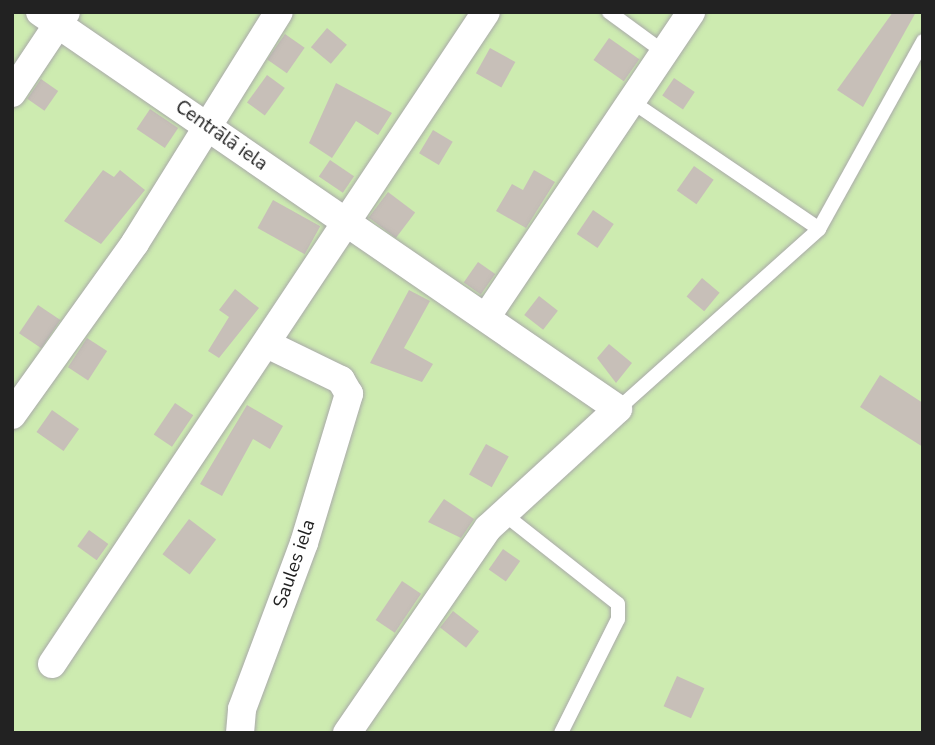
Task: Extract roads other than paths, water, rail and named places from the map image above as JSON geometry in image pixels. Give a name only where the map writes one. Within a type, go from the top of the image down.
[{"type":"street","points":[[12,415],[135,243],[205,123],[279,12]]},
{"type":"street","points":[[52,664],[486,12]]},
{"type":"street","points":[[488,316],[691,12]]},
{"type":"street","points":[[12,93],[55,16]]},
{"type":"street","name":"Centrālā iela","points":[[55,16],[343,224],[488,316],[618,409]]},
{"type":"street","name":"Saules iela","points":[[240,733],[242,709],[304,543],[349,394],[341,380],[267,344]]},
{"type":"street","points":[[348,733],[504,514],[618,409]]},
{"type":"lane","points":[[609,12],[665,53]]},
{"type":"lane","points":[[618,409],[818,229],[923,41]]},
{"type":"lane","points":[[631,101],[818,229]]},
{"type":"lane","points":[[504,514],[618,604],[618,619],[561,733]]}]
